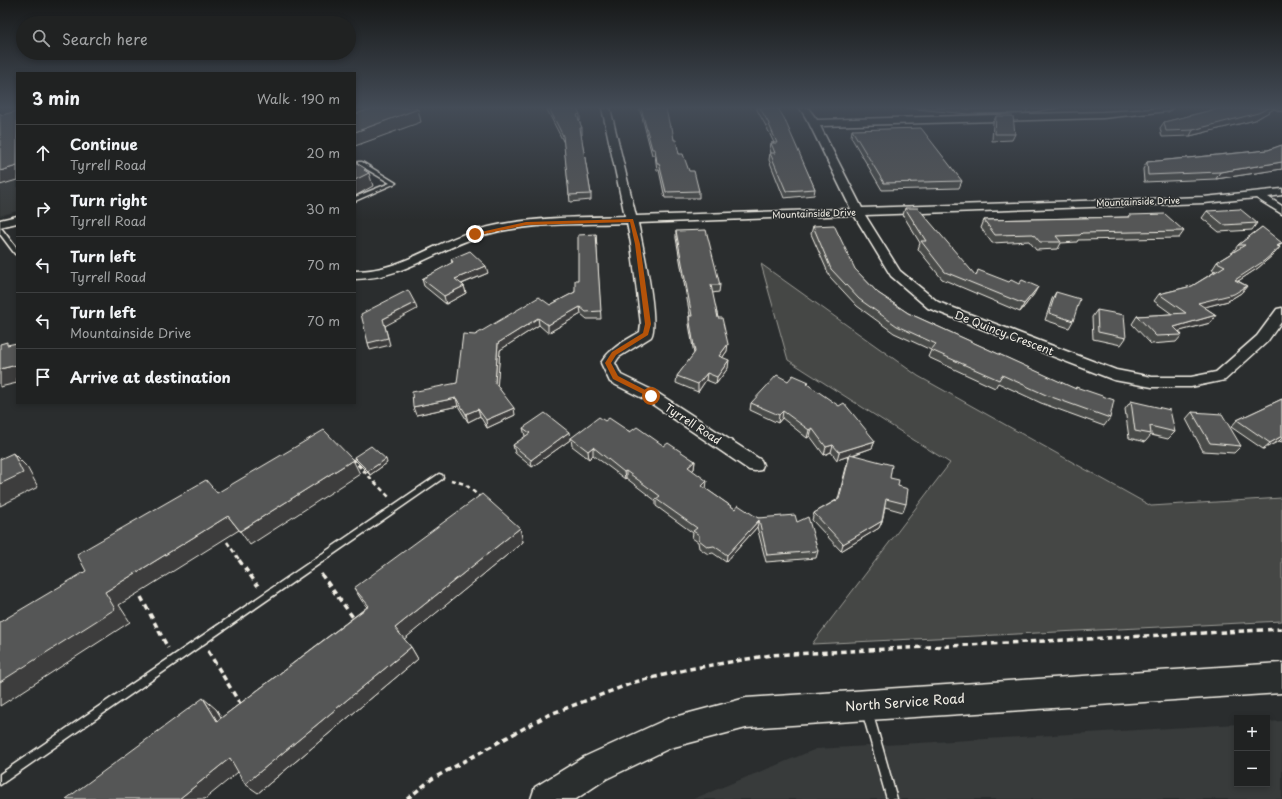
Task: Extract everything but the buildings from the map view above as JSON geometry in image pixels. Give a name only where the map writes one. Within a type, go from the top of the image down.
[{"type":"street","name":"Tyrrell Road","points":[[615,145],[637,244],[648,324],[646,334],[614,354],[608,363],[615,378],[651,396],[755,465]]},
{"type":"street","name":"De Quincy Crescent","points":[[825,145],[858,212],[895,273],[933,305],[1114,375],[1152,382],[1191,382],[1220,376],[1262,339],[1282,312]]},
{"type":"street","name":"Mountainside Drive","points":[[356,276],[369,277],[390,271],[475,234],[501,227],[556,222],[1204,200],[1260,196],[1282,192]]},
{"type":"street","points":[[1260,196],[1282,211]]},
{"type":"street","points":[[0,224],[16,219]]},
{"type":"street","name":"North Service Road","points":[[547,799],[595,768],[667,734],[746,713],[909,701],[1282,678]]},
{"type":"lane","points":[[356,200],[394,183],[360,163]]},
{"type":"lane","points":[[0,230],[16,252]]},
{"type":"lane","points":[[0,780],[439,477]]},
{"type":"lane","points":[[865,705],[892,799]]},
{"type":"path","points":[[348,456],[398,506]]},
{"type":"path","points":[[439,477],[465,484],[482,498]]},
{"type":"path","points":[[227,542],[266,597]]},
{"type":"path","points":[[313,564],[356,622]]},
{"type":"path","points":[[141,597],[174,660]]},
{"type":"path","points":[[407,799],[432,780],[548,715],[634,682],[689,669],[771,655],[1282,629]]},
{"type":"path","points":[[202,640],[243,709]]},
{"type":"shaded area","points":[[16,145],[16,211],[0,216],[0,146]]},
{"type":"shaded area","points":[[761,264],[918,376],[1151,506],[1282,498],[1282,621],[812,644],[950,463],[788,360]]},
{"type":"shaded area","points":[[1282,721],[1282,799],[693,799],[816,749],[1234,724],[1234,787],[1270,787],[1270,722]]},
{"type":"route","points":[[475,234],[501,227],[526,223],[632,220],[637,244],[648,324],[646,334],[614,354],[608,363],[615,378],[651,396]]}]
